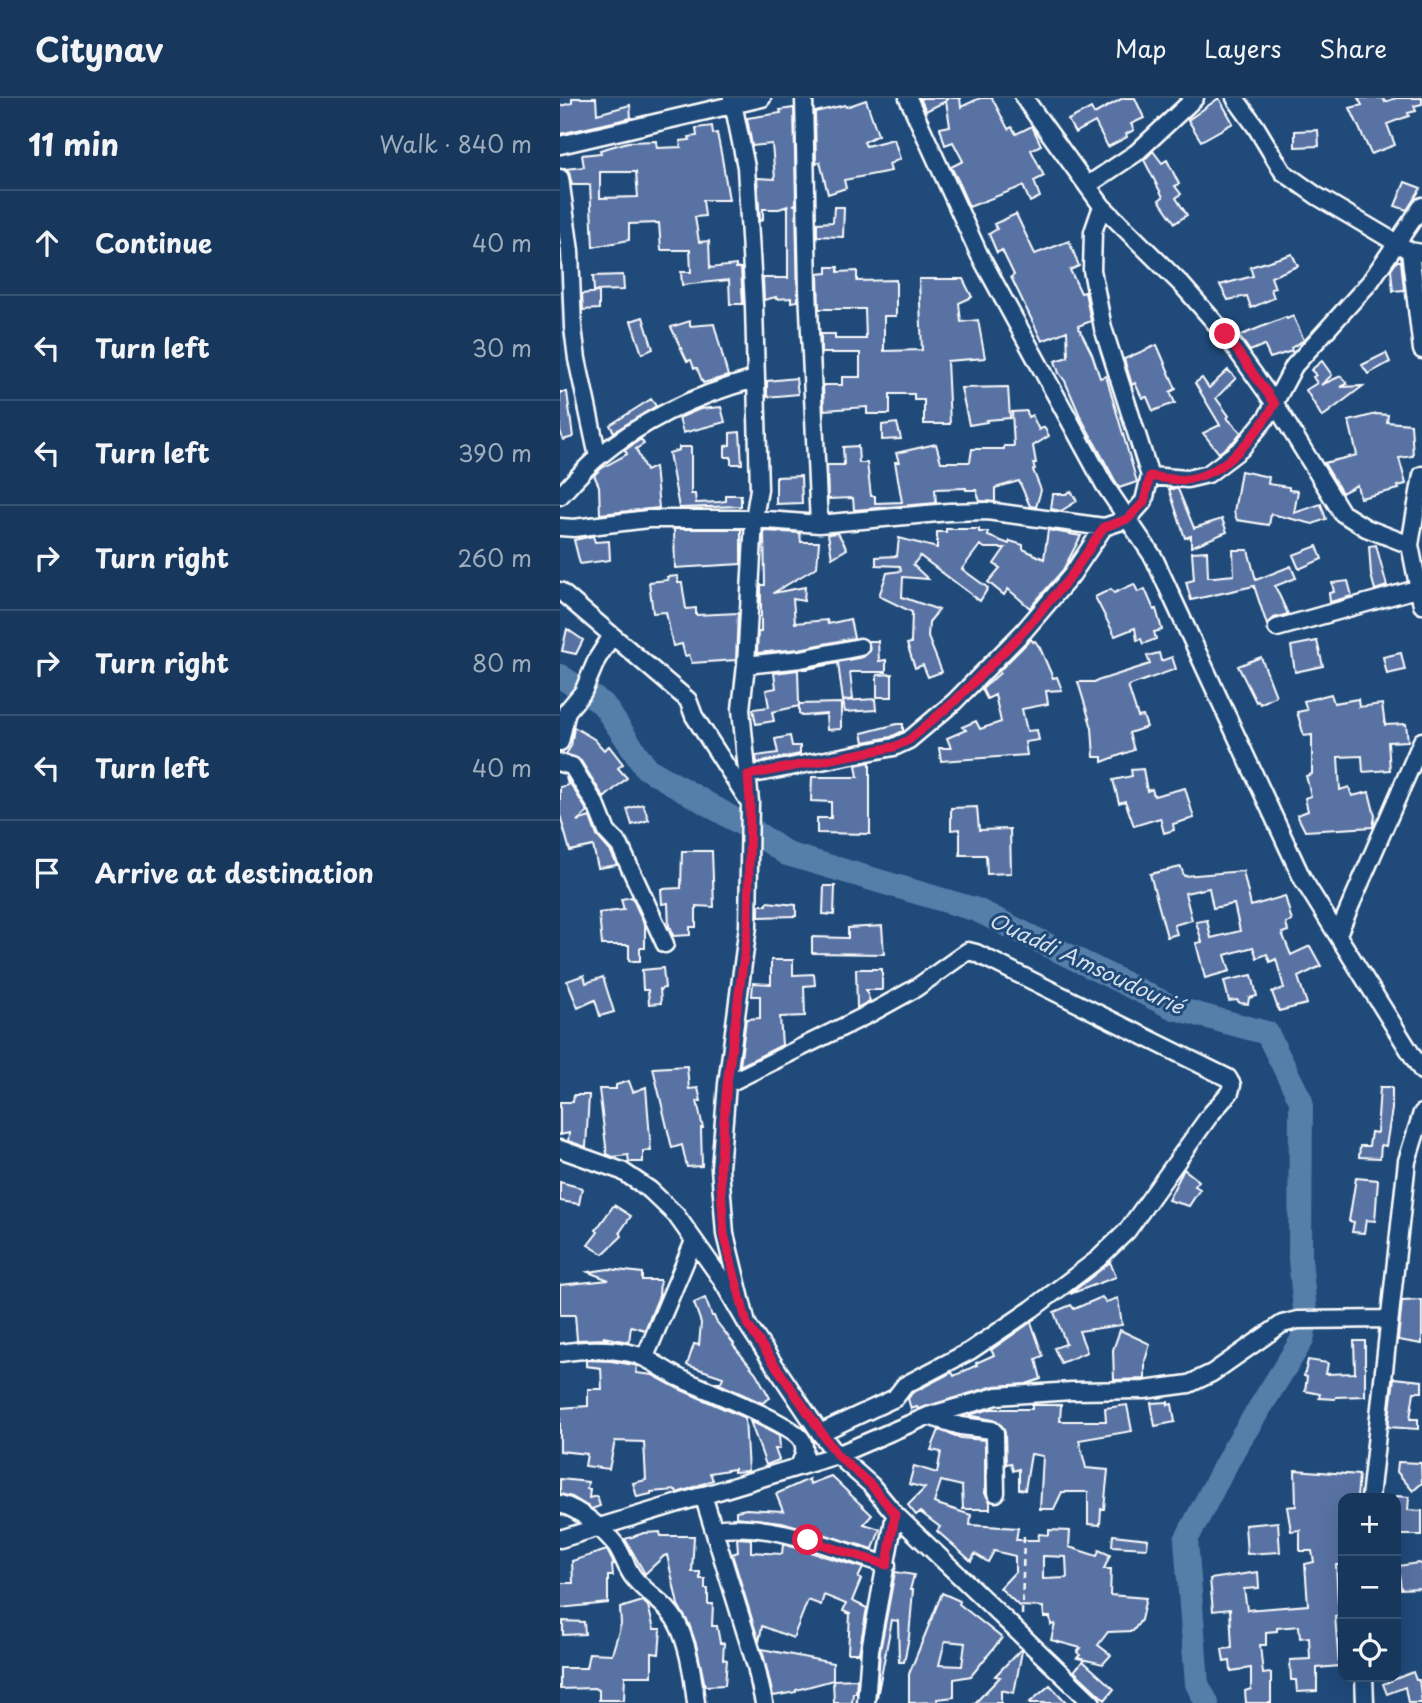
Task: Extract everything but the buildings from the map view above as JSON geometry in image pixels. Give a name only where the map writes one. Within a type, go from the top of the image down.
[{"type":"street","points":[[560,145],[732,100],[762,98]]},
{"type":"street","points":[[804,98],[808,289],[818,524]]},
{"type":"street","points":[[908,98],[979,254],[1104,484],[1154,558],[1302,878],[1422,1071]]},
{"type":"street","points":[[1024,98],[1102,206],[1182,285],[1216,324],[1275,404],[1342,513],[1366,528],[1410,545]]},
{"type":"street","points":[[1087,186],[1136,153],[1194,98]]},
{"type":"street","points":[[1235,98],[1283,172],[1317,196],[1409,248]]},
{"type":"street","points":[[732,100],[746,167],[754,306],[759,489],[754,519],[741,709],[750,803],[748,926],[727,1084],[720,1168],[724,1234],[747,1324]]},
{"type":"street","points":[[560,178],[570,251],[577,359],[598,457]]},
{"type":"street","points":[[560,527],[574,528],[648,519],[754,519],[818,524],[949,512],[987,512],[1104,527],[1128,519],[1144,502],[1150,476],[1103,328],[1091,270],[1093,232],[1102,206]]},
{"type":"street","points":[[1422,206],[1409,248],[1422,350]]},
{"type":"street","points":[[1150,476],[1187,479],[1208,474],[1241,449],[1267,417],[1294,366],[1370,282],[1409,248]]},
{"type":"street","points":[[560,496],[598,457],[643,426],[722,388],[755,379]]},
{"type":"street","points":[[1422,475],[1410,545],[1422,605]]},
{"type":"street","points":[[748,775],[894,747],[909,740],[954,702],[1024,631],[1071,576],[1104,527]]},
{"type":"street","points":[[1277,628],[1420,588]]},
{"type":"street","points":[[560,591],[688,700],[694,716],[750,803]]},
{"type":"street","points":[[560,742],[567,711],[583,692],[597,659],[611,637]]},
{"type":"street","points":[[746,665],[800,659],[860,647]]},
{"type":"street","points":[[1338,934],[1422,741]]},
{"type":"street","points":[[560,763],[572,766],[597,807],[607,832],[620,846],[666,944]]},
{"type":"street","points":[[727,1084],[871,1013],[916,988],[968,951],[1216,1072],[1228,1079],[1232,1085],[1230,1092],[1210,1115],[1127,1231],[1098,1259],[970,1351],[905,1385],[895,1398],[820,1433]]},
{"type":"street","points":[[1371,1493],[1407,1161],[1422,1113]]},
{"type":"street","points":[[560,1149],[622,1171],[650,1190],[676,1215],[837,1455],[871,1485],[895,1514],[1092,1703]]},
{"type":"street","points":[[645,1357],[694,1241]]},
{"type":"street","points":[[560,1539],[837,1455],[928,1416],[997,1396],[1144,1390],[1189,1384],[1212,1373],[1282,1324],[1298,1320],[1389,1318]]},
{"type":"street","points":[[560,1353],[592,1348],[645,1357],[679,1378],[755,1411],[793,1432],[802,1439],[805,1451],[799,1466]]},
{"type":"street","points":[[928,1416],[961,1426],[992,1430],[995,1433],[996,1493]]},
{"type":"street","points":[[703,1495],[756,1666],[764,1703]]},
{"type":"street","points":[[560,1504],[569,1506],[600,1529],[616,1545],[633,1576],[649,1593],[666,1605],[680,1628],[691,1661],[696,1703]]},
{"type":"street","points":[[866,1703],[870,1650],[895,1514]]},
{"type":"street","points":[[714,1530],[748,1527],[808,1540],[887,1565]]},
{"type":"street","points":[[1364,1690],[1379,1703]]},
{"type":"path","points":[[1022,1636],[1024,1534]]},
{"type":"waterway","name":"Ouaddi Amsoudourié","points":[[560,676],[603,704],[646,768],[749,828],[787,854],[977,910],[1174,1008],[1267,1033],[1301,1101],[1300,1259],[1306,1320],[1302,1340],[1234,1449],[1186,1540],[1197,1684],[1207,1703]]},
{"type":"route","points":[[808,1540],[887,1565],[895,1514],[871,1485],[837,1455],[747,1324],[724,1234],[720,1168],[727,1084],[748,926],[748,775],[894,747],[909,740],[954,702],[1024,631],[1071,576],[1104,527],[1128,519],[1144,502],[1150,476],[1187,479],[1208,474],[1241,449],[1275,404],[1225,334]]}]
